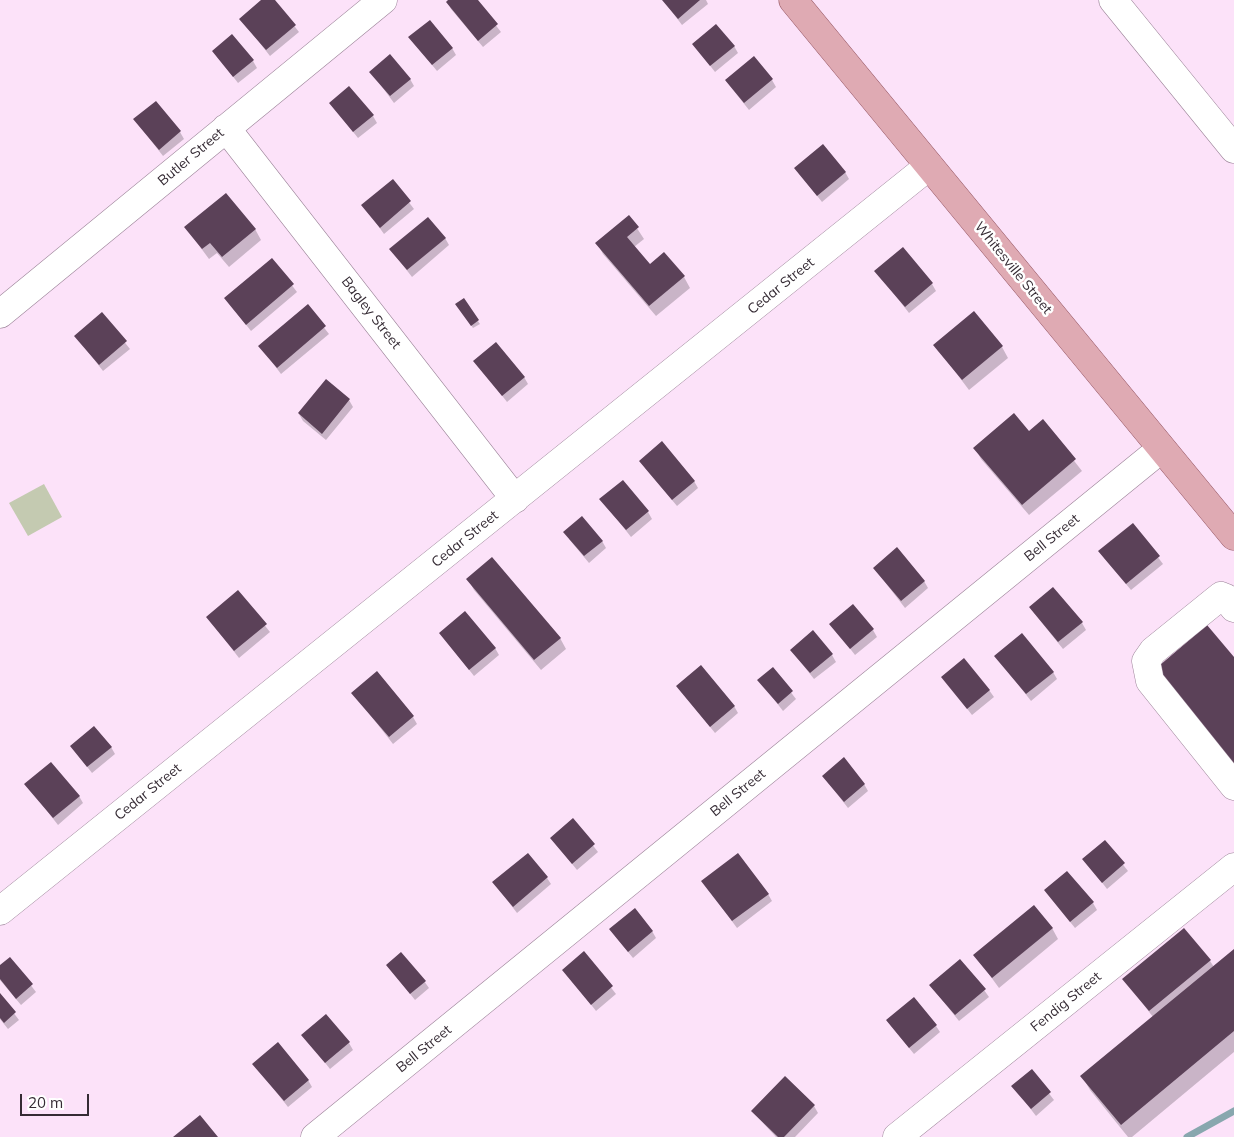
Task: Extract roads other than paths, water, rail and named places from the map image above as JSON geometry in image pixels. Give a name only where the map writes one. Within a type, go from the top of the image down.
[{"type":"main road","name":"Whitesville Street","points":[[793,0],[1161,449],[1233,531]]},
{"type":"street","name":"Butler Street","points":[[0,314],[383,0]]},
{"type":"street","points":[[1113,0],[1234,149]]},
{"type":"street","name":"Bagley Street","points":[[226,128],[514,499]]},
{"type":"street","name":"Cedar Street","points":[[0,912],[929,166]]},
{"type":"street","name":"Bell Street","points":[[315,1137],[1161,449]]},
{"type":"street","points":[[1234,608],[1222,596],[1153,651],[1146,661],[1150,681],[1234,786]]},
{"type":"street","name":"Fendig Street","points":[[897,1137],[1234,867]]},
{"type":"waterway","points":[[1187,1137],[1234,1111]]}]
